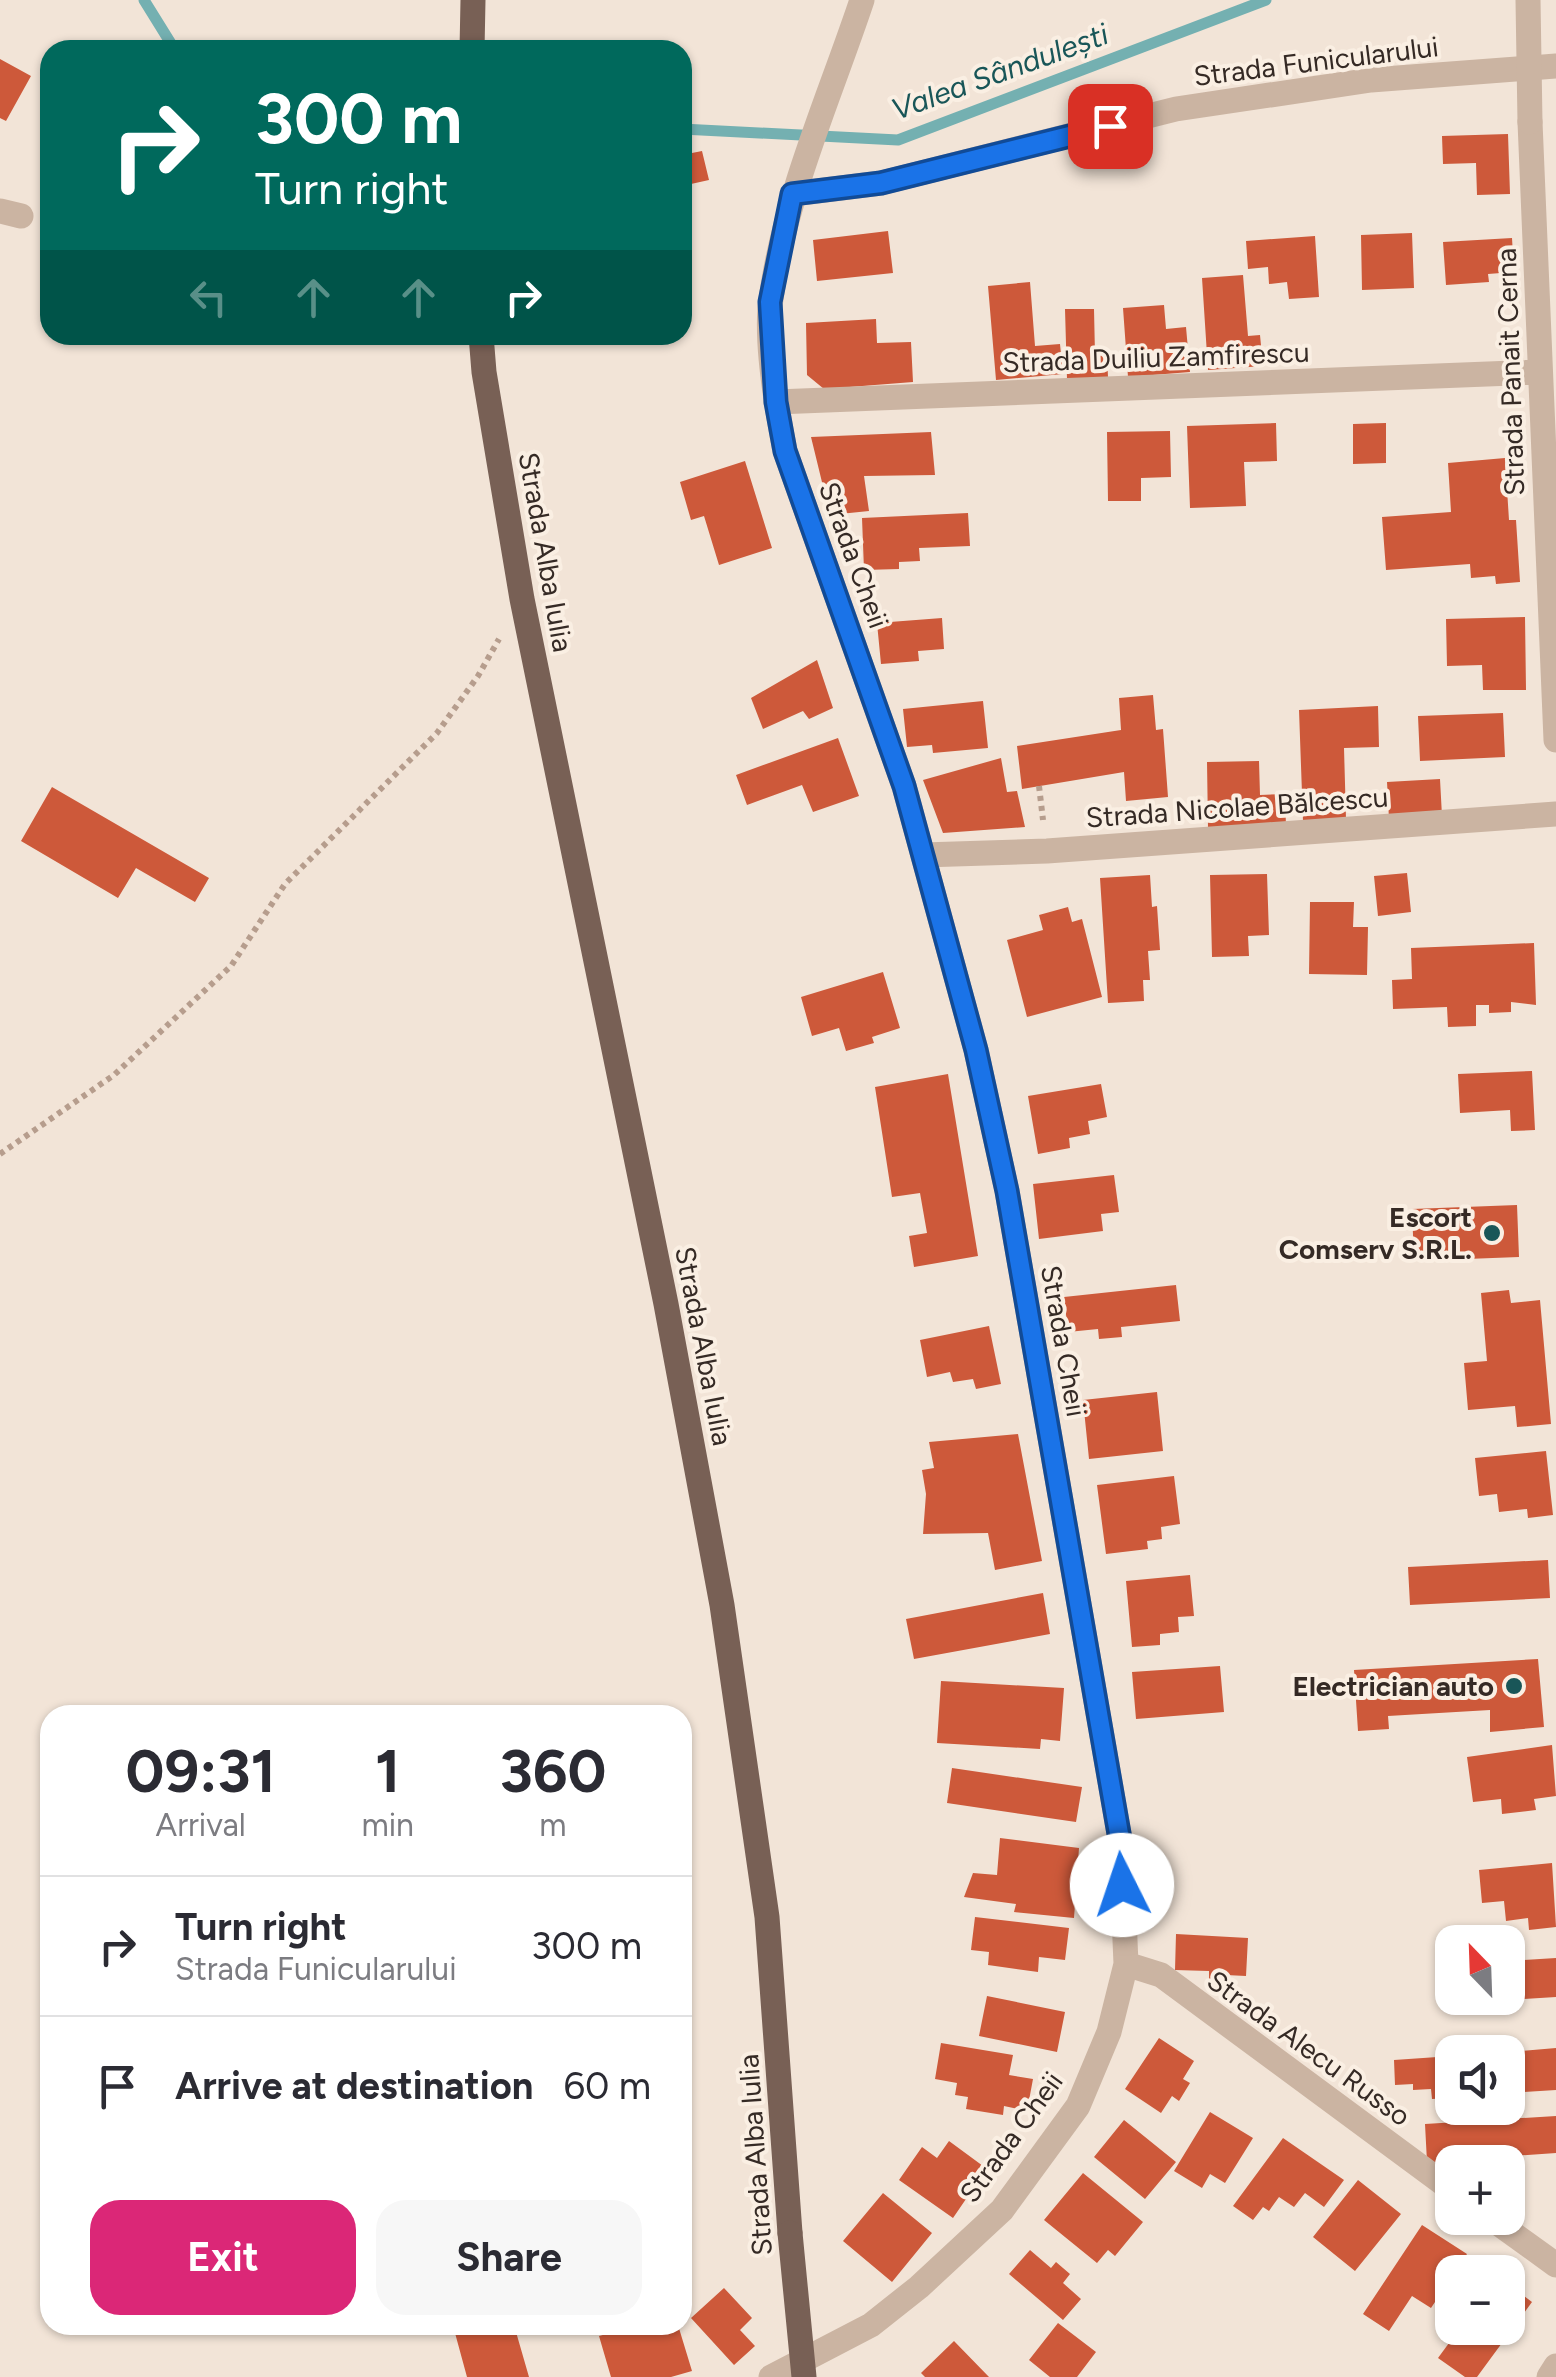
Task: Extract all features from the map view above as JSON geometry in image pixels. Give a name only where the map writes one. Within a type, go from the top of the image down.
[{"type":"main road","points":[[472,40],[473,9]]},
{"type":"main road","name":"Strada Alba Iulia","points":[[482,345],[522,599],[666,1304],[722,1604],[767,1917],[804,2377]]},
{"type":"street","name":"Strada Cheii","points":[[770,2377],[870,2326],[1002,2210],[1078,2106],[1110,2032],[1126,1964],[1121,1845],[1007,1191],[976,1050],[904,786],[785,451],[776,402],[770,302],[792,194],[830,98],[862,0]]},
{"type":"street","name":"Strada Panait Cerna","points":[[1528,0],[1539,372],[1556,740]]},
{"type":"street","name":"Strada Funicularului","points":[[792,194],[881,183],[1176,109],[1371,80],[1556,66]]},
{"type":"street","name":"Strada Duiliu Zamfirescu","points":[[776,402],[1539,372]]},
{"type":"street","name":"Strada Nicolae Bălcescu","points":[[923,854],[1047,851],[1556,814]]},
{"type":"street","name":"Strada Alecu Russo","points":[[1126,1964],[1161,1975],[1435,2177]]},
{"type":"street","points":[[1514,2235],[1556,2265]]},
{"type":"street","points":[[1549,2377],[1556,2366]]},
{"type":"path","points":[[0,1154],[114,1075],[231,966],[285,884],[437,733],[478,676],[522,599]]},
{"type":"building","points":[[0,59],[31,76],[6,121],[0,118]]},
{"type":"building","points":[[1508,134],[1510,194],[1477,195],[1476,163],[1443,164],[1442,136]]},
{"type":"building","points":[[702,151],[709,180],[692,184],[692,153]]},
{"type":"building","points":[[888,231],[893,273],[817,281],[813,240]]},
{"type":"building","points":[[1412,233],[1414,288],[1362,290],[1361,235]]},
{"type":"building","points":[[1315,236],[1319,297],[1289,299],[1287,282],[1269,284],[1268,267],[1248,269],[1246,241]]},
{"type":"building","points":[[1512,238],[1514,272],[1488,274],[1489,282],[1446,285],[1443,242]]},
{"type":"building","points":[[1243,275],[1248,336],[1260,335],[1263,366],[1208,370],[1202,278]]},
{"type":"building","points":[[1030,282],[1035,346],[1060,344],[1063,374],[996,380],[988,286]]},
{"type":"building","points":[[1164,305],[1166,329],[1186,327],[1190,372],[1128,377],[1123,308]]},
{"type":"building","points":[[1065,309],[1094,309],[1095,355],[1107,355],[1108,377],[1067,379]]},
{"type":"building","points":[[876,319],[877,343],[911,342],[913,382],[824,389],[807,375],[806,323]]},
{"type":"building","points":[[1276,423],[1277,461],[1244,462],[1246,506],[1190,508],[1187,426]]},
{"type":"building","points":[[1386,423],[1386,463],[1353,464],[1353,424]]},
{"type":"building","points":[[1170,431],[1171,477],[1141,478],[1141,501],[1108,501],[1107,432]]},
{"type":"building","points":[[931,432],[935,475],[864,476],[869,511],[830,515],[811,437]]},
{"type":"building","points":[[1505,458],[1509,520],[1516,520],[1520,582],[1496,584],[1495,576],[1471,578],[1470,564],[1386,570],[1382,517],[1451,512],[1448,463]]},
{"type":"building","points":[[745,461],[772,548],[719,565],[704,516],[691,520],[680,482]]},
{"type":"building","points":[[968,513],[970,546],[919,548],[920,561],[899,562],[899,569],[864,570],[862,518]]},
{"type":"building","points":[[1525,617],[1526,690],[1483,690],[1482,665],[1447,666],[1446,619]]},
{"type":"building","points":[[942,618],[944,649],[918,651],[919,661],[881,664],[877,623]]},
{"type":"building","points":[[817,660],[833,708],[809,719],[803,711],[763,729],[751,698]]},
{"type":"building","points":[[1153,695],[1156,730],[1163,729],[1168,797],[1126,801],[1124,772],[1022,789],[1017,746],[1121,730],[1119,698]]},
{"type":"building","points":[[983,701],[988,748],[933,753],[932,745],[907,747],[903,709]]},
{"type":"building","points":[[1378,706],[1379,747],[1344,748],[1346,819],[1303,821],[1299,710]]},
{"type":"building","points":[[1503,713],[1505,757],[1420,761],[1418,716]]},
{"type":"building","points":[[838,738],[859,796],[813,812],[802,785],[747,805],[736,775]]},
{"type":"building","points":[[1001,758],[1007,792],[1017,791],[1025,827],[943,833],[923,780]]},
{"type":"building","points":[[1259,761],[1260,795],[1285,794],[1286,827],[1208,828],[1207,762]]},
{"type":"building","points":[[1440,779],[1442,816],[1389,819],[1387,782]]},
{"type":"building","points":[[52,787],[209,878],[195,902],[136,868],[118,898],[21,841]]},
{"type":"building","points":[[1407,873],[1411,912],[1378,916],[1374,876]]},
{"type":"building","points":[[1267,874],[1269,935],[1248,936],[1249,956],[1212,957],[1210,875]]},
{"type":"building","points":[[1150,875],[1160,950],[1148,951],[1150,980],[1143,980],[1144,1001],[1108,1003],[1100,878]]},
{"type":"building","points":[[1310,902],[1354,902],[1353,927],[1368,927],[1367,975],[1309,974]]},
{"type":"building","points":[[1068,907],[1072,922],[1082,919],[1102,997],[1027,1017],[1007,940],[1043,930],[1039,915]]},
{"type":"building","points":[[1534,943],[1536,1005],[1511,1002],[1511,1012],[1489,1013],[1489,1005],[1476,1005],[1476,1026],[1448,1027],[1447,1007],[1393,1009],[1392,980],[1412,979],[1411,948]]},
{"type":"building","points":[[883,972],[900,1028],[872,1037],[874,1043],[846,1051],[839,1028],[812,1036],[801,997]]},
{"type":"building","points":[[1532,1071],[1535,1130],[1511,1131],[1510,1110],[1460,1113],[1458,1074]]},
{"type":"building","points":[[948,1074],[978,1256],[914,1267],[909,1236],[927,1233],[920,1193],[892,1197],[875,1087]]},
{"type":"building","points":[[1101,1084],[1107,1117],[1088,1121],[1090,1134],[1069,1138],[1070,1148],[1038,1154],[1028,1096]]},
{"type":"building","points":[[1114,1175],[1119,1212],[1101,1214],[1103,1231],[1039,1239],[1033,1184]]},
{"type":"building","points":[[1517,1205],[1519,1257],[1414,1261],[1412,1209]]},
{"type":"building","points":[[1176,1285],[1180,1321],[1121,1327],[1122,1337],[1099,1339],[1098,1329],[1068,1332],[1064,1297]]},
{"type":"building","points":[[1509,1290],[1511,1303],[1540,1300],[1551,1424],[1517,1427],[1515,1406],[1468,1410],[1464,1363],[1487,1361],[1481,1293]]},
{"type":"building","points":[[989,1326],[1001,1384],[976,1389],[973,1379],[953,1382],[950,1372],[927,1377],[920,1340]]},
{"type":"building","points":[[1157,1392],[1163,1451],[1089,1459],[1083,1400]]},
{"type":"building","points":[[1018,1434],[1042,1561],[995,1570],[988,1533],[923,1534],[926,1494],[922,1470],[934,1468],[929,1442]]},
{"type":"building","points":[[1546,1451],[1553,1515],[1528,1518],[1527,1509],[1499,1512],[1497,1494],[1479,1496],[1475,1458]]},
{"type":"building","points":[[1174,1476],[1180,1524],[1161,1527],[1162,1539],[1147,1541],[1148,1549],[1106,1554],[1097,1485]]},
{"type":"building","points":[[1548,1560],[1550,1598],[1410,1605],[1408,1567]]},
{"type":"building","points":[[1190,1575],[1194,1616],[1178,1617],[1179,1632],[1160,1634],[1160,1645],[1132,1647],[1126,1581]]},
{"type":"building","points":[[1043,1593],[1050,1634],[914,1659],[906,1619]]},
{"type":"building","points":[[1538,1659],[1544,1727],[1490,1732],[1490,1710],[1388,1716],[1389,1729],[1358,1731],[1354,1670]]},
{"type":"building","points":[[1220,1666],[1224,1712],[1136,1719],[1132,1672]]},
{"type":"building","points":[[941,1681],[1064,1688],[1060,1741],[1041,1739],[1040,1749],[937,1743]]},
{"type":"building","points":[[1552,1745],[1556,1796],[1534,1799],[1536,1810],[1502,1814],[1501,1799],[1473,1802],[1467,1757]]},
{"type":"building","points":[[952,1768],[1082,1787],[1076,1822],[947,1803]]},
{"type":"building","points":[[1000,1838],[1079,1848],[1074,1918],[1014,1912],[1016,1904],[964,1897],[973,1873],[997,1875]]},
{"type":"building","points":[[1552,1863],[1556,1927],[1529,1930],[1528,1918],[1506,1921],[1504,1901],[1482,1903],[1479,1870]]},
{"type":"building","points":[[975,1917],[1069,1928],[1065,1960],[1039,1957],[1038,1972],[988,1965],[989,1952],[971,1950]]},
{"type":"building","points":[[1176,1934],[1248,1938],[1246,1976],[1226,1975],[1225,1981],[1209,1980],[1209,1971],[1175,1970]]},
{"type":"building","points":[[1556,1958],[1556,1997],[1525,1999],[1525,1960]]},
{"type":"building","points":[[987,1996],[1065,2012],[1057,2052],[979,2036]]},
{"type":"building","points":[[1159,2038],[1194,2061],[1183,2079],[1190,2083],[1179,2101],[1172,2096],[1161,2113],[1125,2089]]},
{"type":"building","points":[[941,2043],[1013,2055],[1009,2075],[1033,2079],[1027,2111],[1004,2106],[1003,2115],[966,2109],[968,2097],[955,2095],[957,2083],[935,2079]]},
{"type":"building","points":[[1556,2048],[1556,2090],[1525,2092],[1525,2051]]},
{"type":"building","points":[[1435,2057],[1435,2099],[1431,2089],[1395,2085],[1394,2060]]},
{"type":"building","points":[[1210,2112],[1253,2138],[1225,2183],[1210,2174],[1202,2188],[1174,2171]]},
{"type":"building","points":[[1556,2116],[1556,2153],[1525,2155],[1525,2145],[1435,2145],[1435,2162],[1427,2162],[1425,2124],[1525,2125],[1525,2118]]},
{"type":"building","points":[[1124,2120],[1176,2162],[1145,2199],[1094,2157]]},
{"type":"building","points":[[1283,2138],[1344,2180],[1324,2207],[1305,2193],[1294,2207],[1279,2197],[1269,2211],[1263,2207],[1253,2220],[1233,2206]]},
{"type":"building","points":[[949,2141],[983,2166],[961,2196],[966,2199],[953,2218],[899,2180],[922,2147],[937,2158]]},
{"type":"building","points":[[1083,2173],[1143,2222],[1115,2256],[1108,2250],[1097,2263],[1044,2220]]},
{"type":"building","points":[[1358,2180],[1401,2214],[1355,2271],[1313,2237]]},
{"type":"building","points":[[883,2193],[932,2233],[892,2282],[843,2241]]},
{"type":"building","points":[[1422,2225],[1467,2254],[1435,2255],[1435,2302],[1431,2308],[1412,2296],[1389,2331],[1363,2314]]},
{"type":"building","points":[[1030,2250],[1051,2268],[1056,2262],[1070,2274],[1063,2283],[1081,2299],[1063,2320],[1009,2274]]},
{"type":"building","points":[[724,2288],[752,2318],[740,2330],[755,2346],[734,2365],[692,2317]]},
{"type":"building","points":[[1058,2323],[1096,2352],[1077,2377],[1050,2377],[1029,2360]]},
{"type":"building","points":[[456,2335],[517,2335],[529,2377],[467,2377]]},
{"type":"building","points":[[681,2335],[692,2371],[671,2377],[611,2377],[599,2336]]},
{"type":"building","points":[[954,2341],[989,2377],[925,2377],[921,2373]]},
{"type":"building","points":[[1448,2345],[1500,2345],[1477,2377],[1465,2377],[1438,2358]]},
{"type":"waterway","name":"Valea Sândulești","points":[[144,0],[169,40]]},
{"type":"waterway","name":"Valea Sândulești","points":[[692,130],[898,140],[1266,0]]},
{"type":"place","name":"Escort Comserv S.R.L.","points":[[1492,1233]]},
{"type":"place","name":"Electrician auto","points":[[1514,1686]]},
{"type":"route","points":[[1110,126],[881,183],[792,194],[770,302],[776,402],[785,451],[904,786],[976,1050],[1007,1191],[1048,1422],[1121,1845],[1122,1885]]}]
